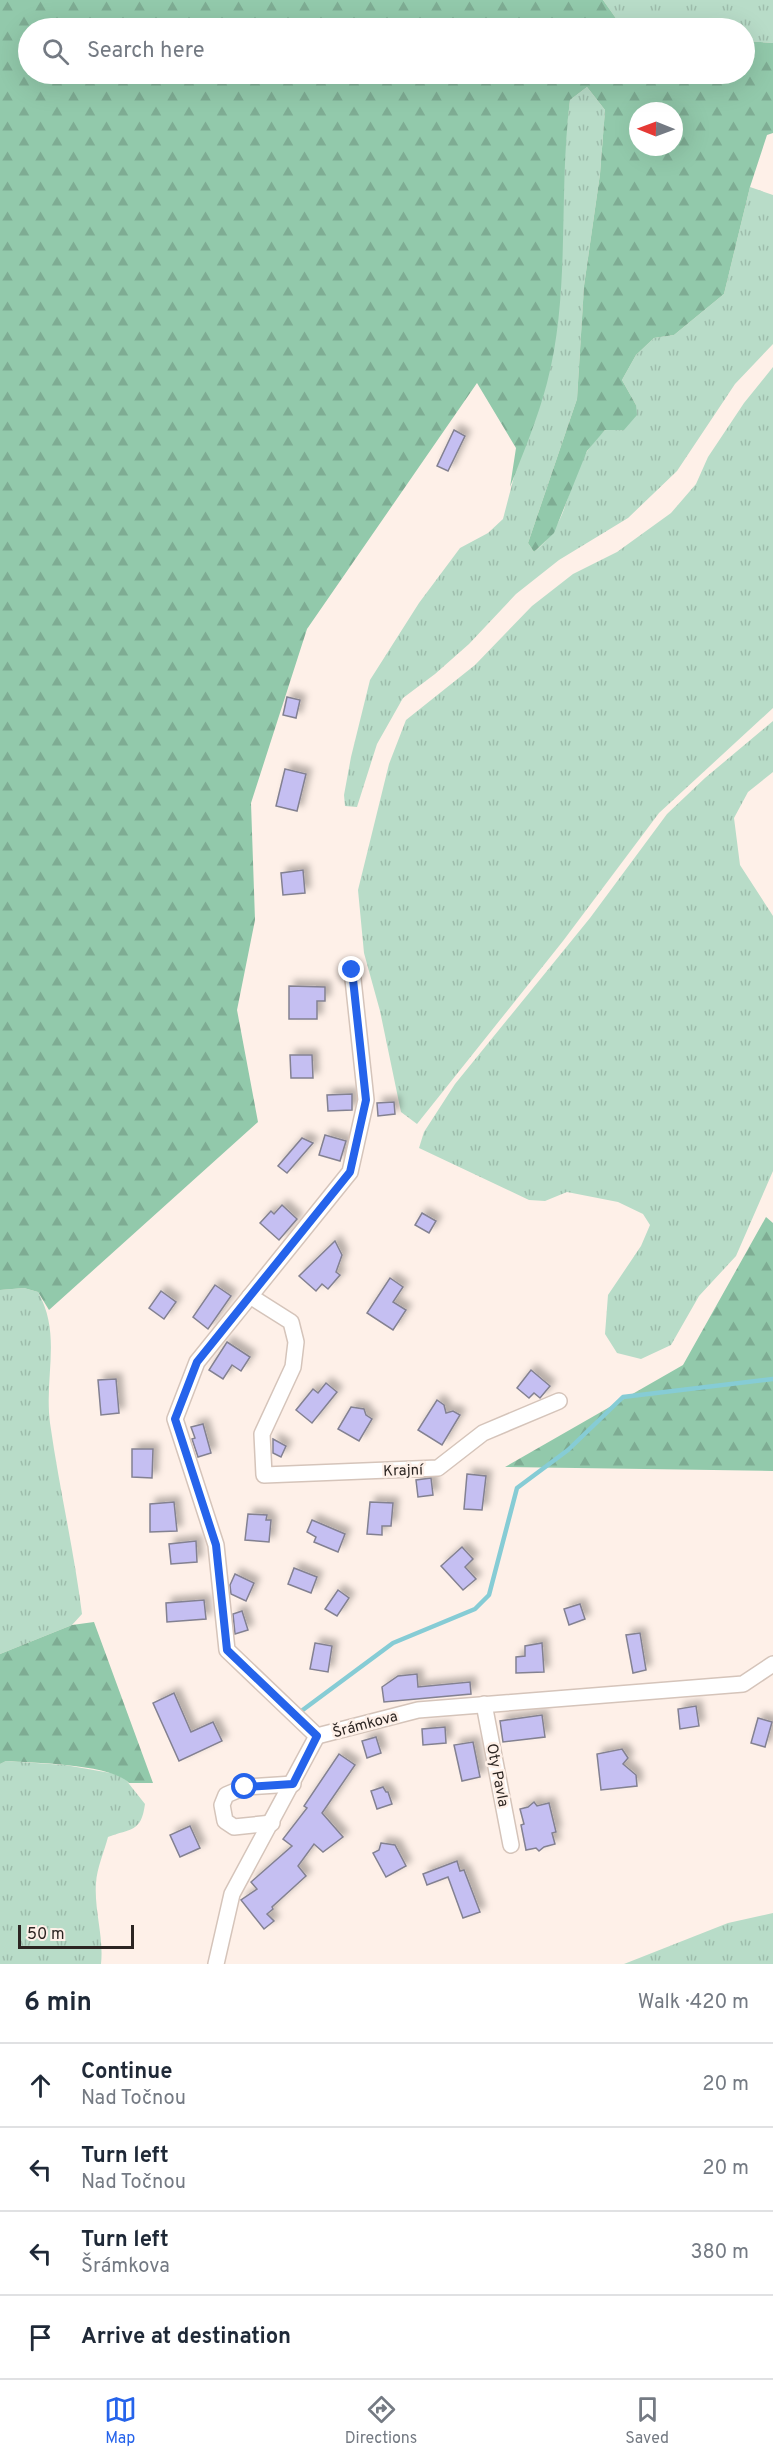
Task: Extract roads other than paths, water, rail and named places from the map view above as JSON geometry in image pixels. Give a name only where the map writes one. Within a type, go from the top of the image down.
[{"type":"street","name":"Šrámkova","points":[[352,970],[366,1100],[350,1172],[197,1362],[175,1419],[216,1545],[227,1650],[317,1736],[418,1710],[743,1684],[773,1664]]},
{"type":"street","name":"Krajní","points":[[250,1296],[291,1322],[296,1342],[293,1367],[261,1434],[264,1475],[438,1468],[483,1432],[560,1401]]},
{"type":"street","name":"Oty Pavla","points":[[484,1704],[512,1845]]},
{"type":"street","points":[[216,1964],[232,1894],[317,1736]]},
{"type":"street","points":[[272,1823],[234,1827],[225,1821],[222,1805],[226,1795],[245,1787],[293,1784]]},
{"type":"waterway","points":[[300,1712],[393,1643],[475,1609],[489,1595],[517,1488],[568,1450],[623,1397],[773,1379]]}]
